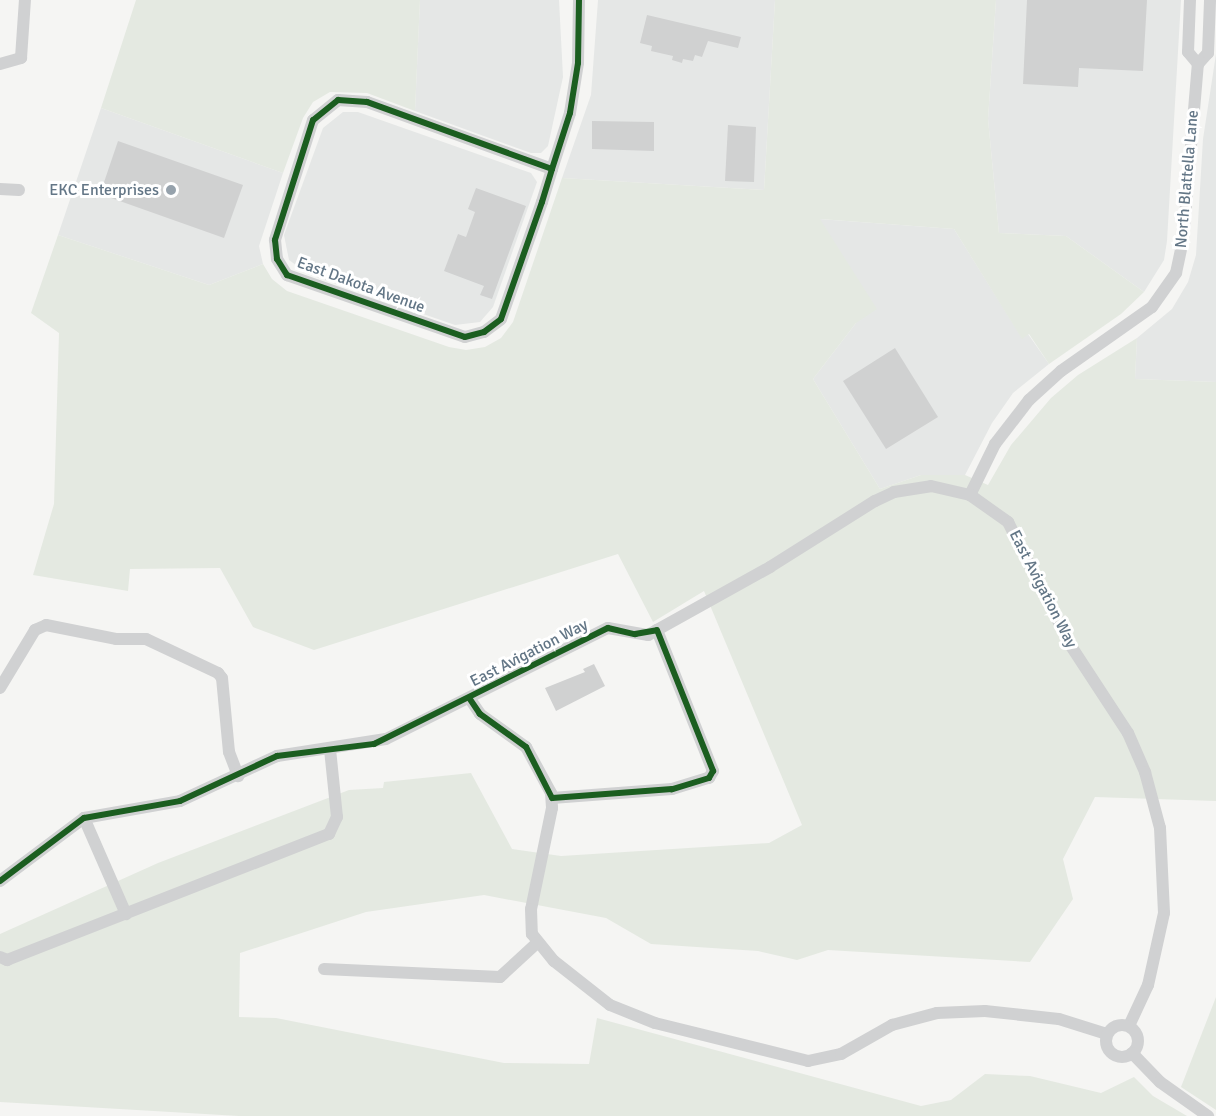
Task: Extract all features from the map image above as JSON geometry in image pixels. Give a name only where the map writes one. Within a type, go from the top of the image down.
[{"type":"street","points":[[0,64],[21,58],[25,0]]},
{"type":"street","name":"East Dakota Avenue","points":[[552,170],[367,102],[338,100],[313,120],[275,240],[277,259],[287,275],[465,337],[484,332],[501,319],[552,170],[575,92],[579,0]]},
{"type":"street","name":"North Blattella Lane","points":[[1191,0],[1188,52],[1198,64]]},
{"type":"street","name":"North Blattella Lane","points":[[970,495],[995,444],[1029,400],[1061,371],[1140,317],[1170,284],[1183,242],[1198,64],[1208,53],[1210,0]]},
{"type":"street","points":[[0,189],[19,190]]},
{"type":"street","name":"East Avigation Way","points":[[552,798],[526,747],[480,714],[470,699],[608,628],[635,634],[657,630],[894,492],[932,486],[970,495],[997,511],[1019,536],[1071,646],[1137,749],[1150,786],[1163,854],[1164,913],[1148,984],[1129,1026]]},
{"type":"street","points":[[0,688],[34,630],[46,625],[116,639],[146,639],[218,673],[222,678],[230,752],[238,776]]},
{"type":"street","points":[[657,630],[713,771],[709,778],[680,788],[552,798],[540,850],[531,909],[537,943],[586,989],[633,1016],[790,1059],[808,1060],[841,1054],[892,1025],[938,1013],[986,1011],[1059,1019],[1107,1034]]},
{"type":"street","points":[[0,881],[84,818],[180,801],[277,756],[374,744],[470,699]]},
{"type":"street","points":[[0,957],[7,960],[329,834],[337,817],[330,749]]},
{"type":"street","points":[[84,818],[126,914]]},
{"type":"street","points":[[324,969],[500,977],[537,943]]},
{"type":"street","points":[[1119,1025],[1129,1026],[1138,1039],[1132,1053],[1124,1057],[1112,1053],[1106,1042],[1107,1034],[1119,1025]]},
{"type":"street","points":[[1132,1053],[1160,1082],[1208,1116]]},
{"type":"shaded area","points":[[136,0],[420,0],[415,111],[367,93],[330,92],[313,102],[303,118],[283,173],[101,108]]},
{"type":"shaded area","points":[[420,0],[559,0],[563,77],[548,146],[541,153],[531,153],[415,111]]},
{"type":"shaded area","points":[[598,0],[775,0],[764,190],[562,178],[591,95]]},
{"type":"shaded area","points":[[775,0],[996,0],[988,119],[999,233],[1066,236],[1144,292],[1121,314],[1049,364],[1029,334],[1022,339],[954,229],[820,219],[877,309],[856,323],[813,379],[880,489],[921,475],[965,475],[988,485],[1011,445],[1051,398],[1078,375],[1137,338],[1135,379],[1216,382],[1216,801],[1095,797],[1063,859],[1073,899],[1030,962],[828,950],[797,960],[758,951],[651,944],[606,918],[484,895],[366,912],[240,953],[239,1017],[276,1018],[504,1063],[589,1064],[597,1018],[921,1106],[951,1100],[985,1074],[1030,1076],[1101,1093],[1134,1077],[1153,1096],[1187,1116],[239,1116],[0,1102],[0,934],[158,863],[349,790],[383,788],[384,782],[471,773],[512,849],[561,856],[769,843],[802,825],[704,591],[653,622],[618,554],[314,650],[253,627],[220,568],[130,569],[128,591],[33,575],[54,504],[59,333],[31,313],[58,235],[209,285],[263,264],[272,279],[287,291],[449,347],[466,350],[485,347],[501,338],[513,322],[562,178],[764,190]]},
{"type":"shaded area","points":[[996,0],[1181,0],[1167,241],[1164,260],[1144,292],[1066,236],[999,233],[988,119]]},
{"type":"shaded area","points":[[1216,54],[1216,382],[1135,379],[1137,338],[1172,309],[1188,282],[1196,255],[1203,139]]},
{"type":"shaded area","points":[[101,108],[283,173],[259,246],[263,264],[209,285],[58,235]]},
{"type":"shaded area","points":[[343,112],[358,112],[531,173],[537,182],[493,307],[480,322],[455,325],[308,274],[289,260],[284,235],[323,128]]},
{"type":"shaded area","points":[[819,219],[954,229],[1022,338],[1028,334],[1049,364],[1013,393],[992,423],[965,475],[921,475],[880,489],[813,379],[856,323]]},
{"type":"shaded area","points":[[1216,997],[1216,1110],[1181,1087]]},
{"type":"building","points":[[1027,0],[1147,0],[1143,71],[1079,68],[1078,87],[1023,84]]},
{"type":"building","points":[[647,15],[741,37],[738,48],[708,41],[702,57],[695,55],[693,61],[683,59],[682,63],[672,60],[673,56],[651,51],[652,46],[640,43]]},
{"type":"building","points":[[592,121],[654,122],[654,151],[592,149]]},
{"type":"building","points":[[728,125],[756,127],[754,182],[725,181]]},
{"type":"building","name":"EKC Enterprises","points":[[118,141],[243,185],[224,238],[100,194]]},
{"type":"building","points":[[476,188],[526,206],[492,299],[480,295],[484,286],[444,271],[458,234],[466,237],[475,212],[468,209]]},
{"type":"building","points":[[895,348],[938,417],[886,449],[843,381]]},
{"type":"building","points":[[594,664],[605,686],[556,711],[545,688],[585,672],[583,669]]},
{"type":"cycle path","points":[[552,169],[367,102],[338,100],[313,120],[275,240],[277,259],[287,275],[465,337],[484,332],[501,319],[542,202],[570,113],[578,63],[579,0]]},
{"type":"cycle path","points":[[0,881],[84,818],[180,801],[277,756],[374,744],[608,628],[635,634],[657,630],[713,771],[709,778],[672,789],[552,798],[526,747],[480,714],[470,699]]},
{"type":"place","name":"EKC Enterprises","points":[[171,190]]}]
